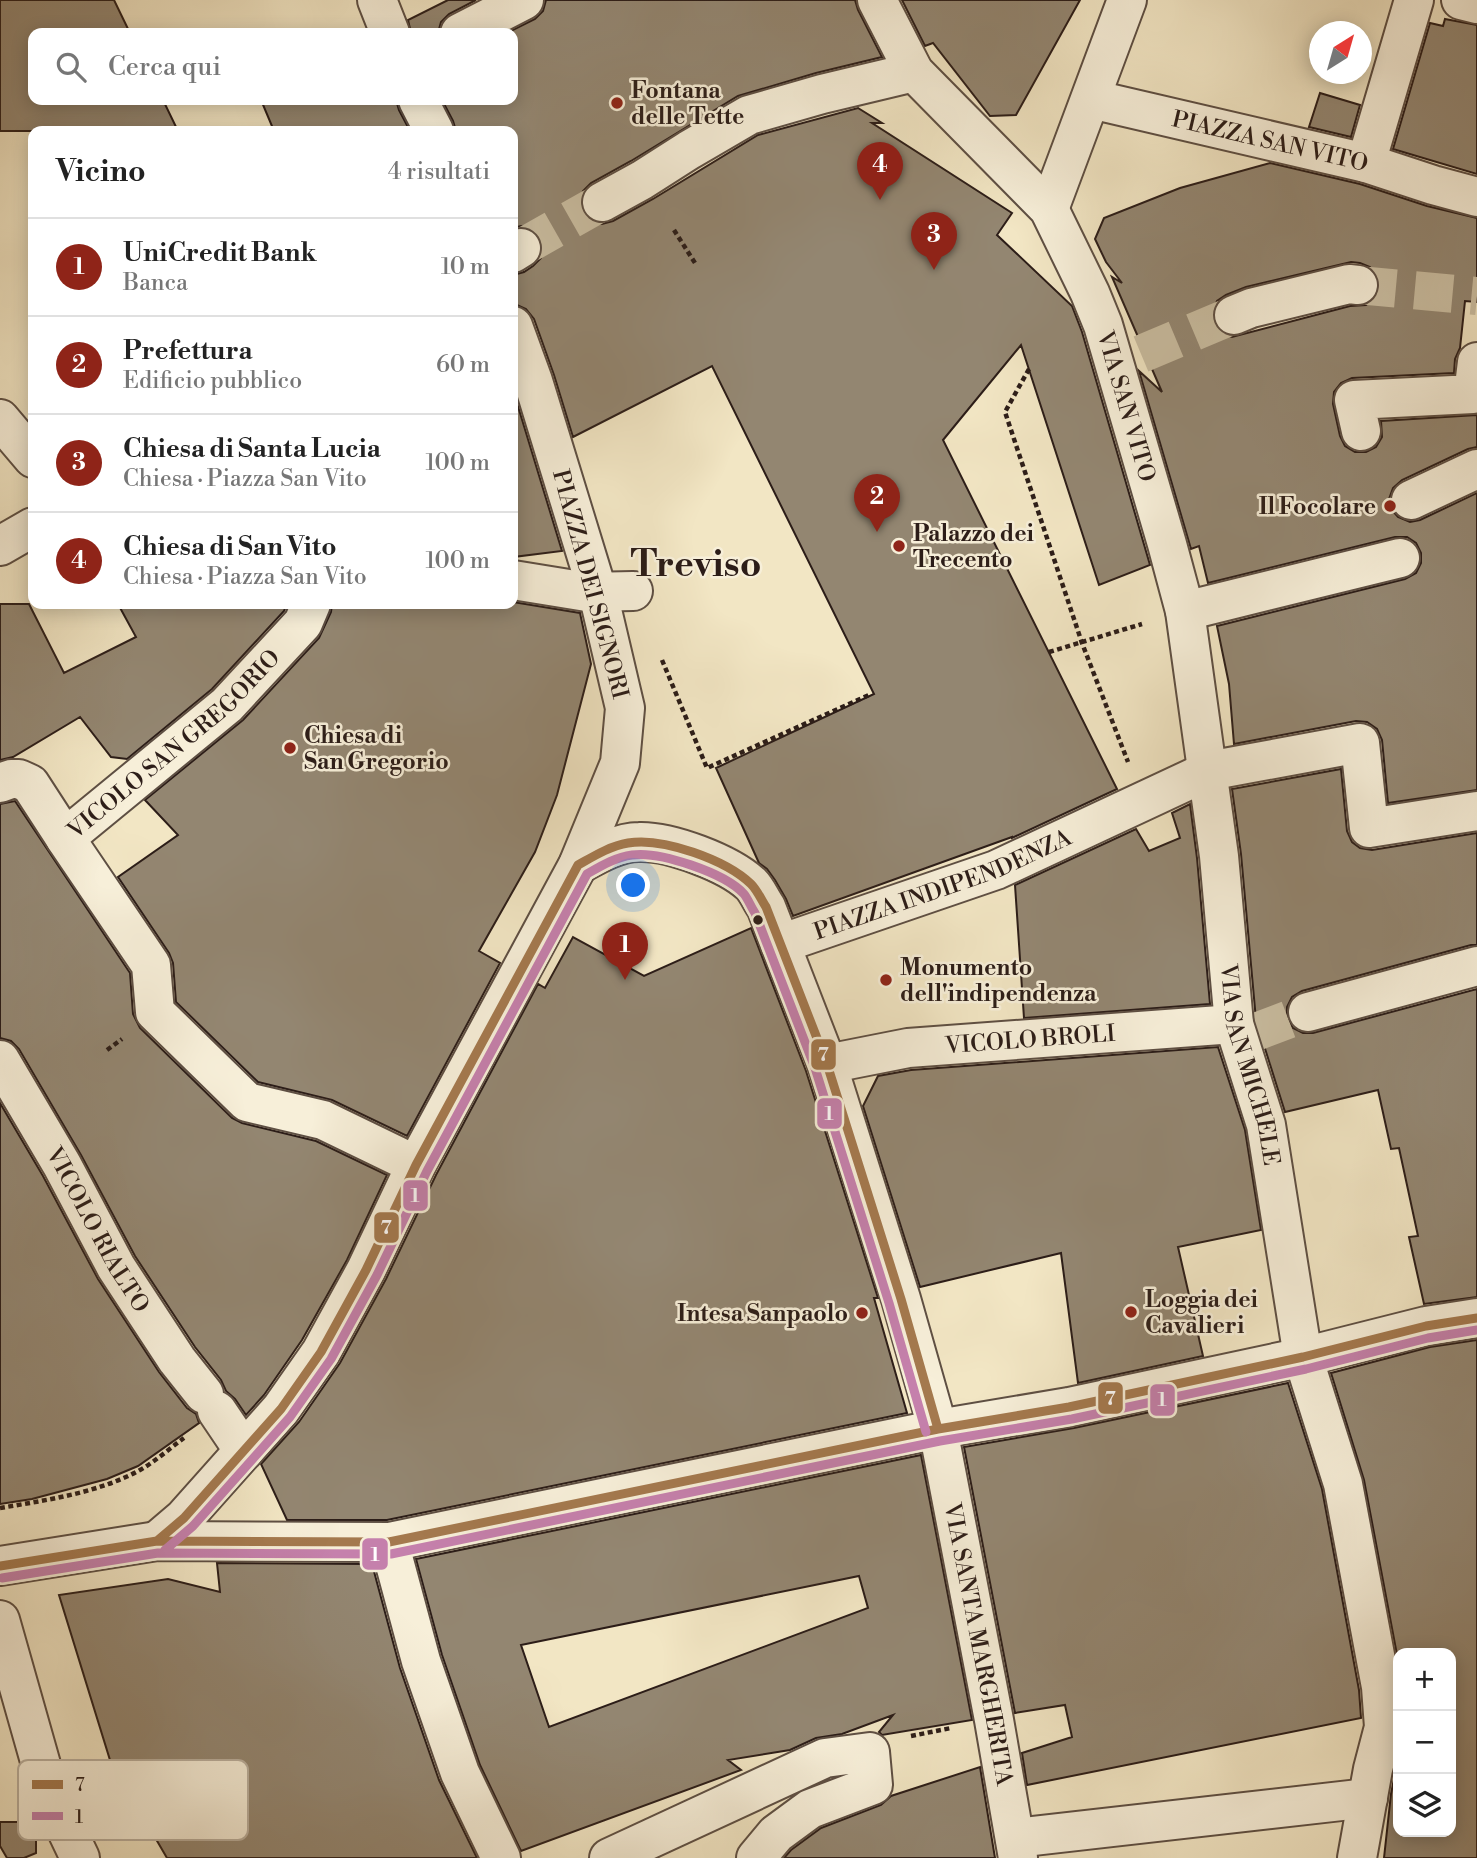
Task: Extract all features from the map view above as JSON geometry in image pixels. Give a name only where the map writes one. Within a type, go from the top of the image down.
[{"type":"street","points":[[377,0],[388,28]]},
{"type":"street","points":[[470,28],[524,0]]},
{"type":"street","points":[[877,0],[914,72],[1049,209],[1127,0]]},
{"type":"street","name":"PIAZZA SAN VITO","points":[[1091,99],[1366,163],[1414,0]]},
{"type":"street","points":[[1461,0],[1477,4]]},
{"type":"street","points":[[602,201],[749,115],[914,72]]},
{"type":"street","points":[[421,105],[431,126]]},
{"type":"street","points":[[1366,163],[1477,197]]},
{"type":"street","name":"VIA SAN VITO","points":[[1049,209],[1103,325],[1128,359],[1185,611],[1208,771]]},
{"type":"street","points":[[1234,315],[1251,308],[1349,284],[1358,285]]},
{"type":"street","name":"PIAZZA DEI SIGNORI","points":[[157,1541],[184,1518],[281,1409],[321,1352],[366,1270],[415,1165],[578,865],[620,763],[625,708],[616,592],[518,340]]},
{"type":"street","points":[[1361,431],[1354,400],[1473,394],[1477,362]]},
{"type":"street","points":[[0,419],[28,452]]},
{"type":"street","points":[[1411,500],[1477,468]]},
{"type":"street","points":[[0,546],[28,530]]},
{"type":"street","points":[[1185,611],[1400,558]]},
{"type":"street","points":[[518,581],[616,592]]},
{"type":"street","name":"VICOLO SAN GREGORIO","points":[[0,783],[19,779],[30,784],[65,838],[227,705],[303,623],[309,609]]},
{"type":"street","name":"PIAZZA INDIPENDENZA","points":[[780,944],[996,870],[1208,771],[1360,743],[1369,828],[1477,811]]},
{"type":"street","name":"VIA SAN MICHELE","points":[[1208,771],[1242,1031],[1265,1125],[1303,1357],[1343,1484],[1381,1687],[1384,1727],[1367,1798],[1357,1858]]},
{"type":"street","points":[[65,838],[150,965],[155,1012],[247,1102],[323,1120],[415,1165]]},
{"type":"street","points":[[578,865],[605,850],[638,842],[672,847],[704,857],[752,885],[766,907],[827,1064]]},
{"type":"street","points":[[1308,1012],[1477,966]]},
{"type":"street","name":"VICOLO BROLI","points":[[827,1064],[908,1048],[1242,1031]]},
{"type":"street","name":"VICOLO RIALTO","points":[[0,1060],[62,1165],[116,1267],[177,1360],[244,1451]]},
{"type":"street","name":"VIA SANTA MARGHERITA","points":[[827,1064],[901,1300],[938,1429],[1016,1848]]},
{"type":"street","points":[[0,1566],[157,1541],[389,1542],[938,1429],[1069,1407],[1303,1357],[1426,1326],[1477,1318]]},
{"type":"street","points":[[389,1542],[421,1661],[460,1773],[501,1858]]},
{"type":"street","points":[[0,1620],[39,1760]]},
{"type":"street","points":[[609,1858],[825,1758],[870,1752],[873,1785],[810,1809],[776,1834],[756,1858]]},
{"type":"street","points":[[1016,1848],[1367,1798]]},
{"type":"street","points":[[71,1840],[80,1858]]},
{"type":"path","points":[[674,230],[695,263]]},
{"type":"path","points":[[1029,369],[1005,412],[1082,643],[1143,802]]},
{"type":"path","points":[[1049,652],[1185,611]]},
{"type":"path","points":[[660,654],[707,768],[871,694]]},
{"type":"path","points":[[0,1508],[45,1501],[111,1483],[142,1469],[183,1439],[214,1407]]},
{"type":"path","points":[[870,1752],[880,1742],[994,1720]]},
{"type":"building","points":[[0,0],[114,0],[128,28],[28,28],[28,105],[165,105],[176,126],[28,126],[28,131],[0,131]]},
{"type":"building","points":[[448,0],[476,0],[449,14],[439,28],[410,28],[408,20]]},
{"type":"building","points":[[546,0],[855,0],[882,57],[738,96],[591,183],[583,191],[580,202],[583,213],[591,221],[602,224],[613,221],[758,135],[858,108],[882,123],[872,123],[1012,213],[997,235],[1072,306],[1150,565],[1099,585],[1021,345],[943,440],[1117,789],[1012,838],[793,916],[775,880],[759,863],[716,768],[874,694],[712,366],[573,437],[534,319],[526,309],[518,305],[518,274],[533,266],[541,258],[543,248],[540,237],[532,229],[518,227],[518,126],[454,126],[445,105],[518,105],[517,28],[535,19],[543,11]]},
{"type":"building","points":[[902,0],[1080,0],[1016,115],[990,116],[933,43],[925,46]]},
{"type":"building","points":[[1445,19],[1477,25],[1477,174],[1393,149],[1430,23],[1443,26]]},
{"type":"building","points":[[1320,93],[1360,105],[1351,137],[1309,127]]},
{"type":"building","points":[[263,105],[398,105],[407,126],[272,126]]},
{"type":"building","points":[[1270,163],[1360,184],[1427,206],[1477,218],[1477,302],[1465,301],[1460,348],[1455,359],[1454,373],[1352,378],[1341,383],[1334,392],[1333,404],[1340,436],[1345,446],[1355,452],[1366,452],[1376,447],[1382,437],[1381,421],[1477,415],[1477,447],[1402,480],[1393,488],[1389,499],[1391,509],[1398,517],[1410,522],[1420,520],[1477,493],[1477,790],[1388,803],[1382,740],[1377,729],[1367,722],[1356,721],[1234,744],[1229,684],[1217,626],[1405,579],[1416,573],[1421,563],[1421,553],[1416,543],[1407,537],[1395,537],[1208,583],[1199,546],[1191,549],[1139,371],[1162,392],[1112,277],[1122,283],[1106,262],[1095,239],[1104,218],[1180,188]],"holes":[[[1351,262],[1370,267],[1378,277],[1380,287],[1376,297],[1366,305],[1350,306],[1232,337],[1221,333],[1214,324],[1213,311],[1217,301],[1226,295],[1246,287]]]},
{"type":"building","points":[[518,406],[562,551],[518,556]]},
{"type":"building","points":[[518,603],[580,613],[591,664],[557,795],[535,852],[479,951],[500,963],[407,1136],[332,1100],[258,1082],[176,1002],[173,963],[169,953],[118,877],[178,835],[145,800],[243,720],[319,638],[331,609],[518,609]]},
{"type":"building","points":[[0,604],[28,604],[28,609],[32,609],[64,673],[136,637],[121,609],[285,609],[212,689],[127,759],[111,757],[80,717],[13,757],[0,760]]},
{"type":"building","points":[[1341,769],[1347,831],[1352,842],[1360,848],[1372,850],[1477,833],[1477,945],[1302,991],[1292,997],[1287,1007],[1287,1018],[1293,1028],[1303,1033],[1313,1033],[1477,989],[1477,1297],[1424,1304],[1409,1237],[1418,1236],[1399,1148],[1391,1149],[1378,1090],[1285,1112],[1256,1020],[1241,854],[1232,789]]},
{"type":"building","points":[[15,801],[130,973],[133,1014],[140,1028],[232,1118],[242,1123],[316,1141],[387,1175],[347,1260],[302,1340],[264,1395],[246,1415],[195,1347],[135,1256],[81,1155],[19,1049],[11,1041],[0,1038],[0,804]]},
{"type":"building","points":[[1190,804],[1210,1004],[1024,1018],[1015,885],[1136,829],[1149,851],[1180,838],[1172,813]]},
{"type":"building","points":[[751,928],[806,1071],[878,1298],[874,1298],[907,1413],[387,1520],[287,1520],[261,1464],[299,1422],[340,1363],[538,984],[545,988],[573,937],[644,976]]},
{"type":"building","points":[[1218,1047],[1245,1130],[1261,1230],[1178,1247],[1203,1356],[1078,1383],[1061,1253],[920,1287],[863,1106],[878,1076],[911,1070]]},
{"type":"building","points":[[0,1103],[98,1279],[159,1372],[187,1408],[196,1414],[199,1423],[138,1466],[107,1479],[32,1499],[0,1504]]},
{"type":"building","points":[[1477,1340],[1477,1858],[1384,1858],[1393,1784],[1393,1837],[1456,1837],[1456,1648],[1396,1648],[1364,1480],[1331,1373],[1430,1347]]},
{"type":"building","points":[[1288,1383],[1322,1489],[1359,1690],[1361,1718],[1027,1785],[1022,1753],[1072,1737],[1065,1705],[1015,1713],[964,1447],[1074,1428]]},
{"type":"building","points":[[921,1455],[972,1720],[882,1735],[879,1732],[893,1715],[842,1734],[816,1738],[790,1750],[728,1760],[741,1770],[521,1851],[480,1765],[442,1655],[416,1559]],"holes":[[[859,1576],[868,1608],[549,1727],[521,1645]]]},
{"type":"building","points":[[217,1563],[372,1564],[400,1668],[439,1780],[477,1858],[167,1858],[157,1840],[248,1840],[248,1760],[110,1760],[59,1595],[168,1579],[220,1592]]},
{"type":"building","points":[[980,1767],[995,1858],[784,1858],[821,1828],[881,1805],[891,1796]]},
{"type":"building","points":[[0,1822],[18,1822],[18,1840],[36,1840],[36,1853],[24,1858],[7,1858],[0,1846]]},
{"type":"tunnel","points":[[521,248],[602,202]]},
{"type":"tunnel","points":[[1358,285],[1477,296]]},
{"type":"tunnel","points":[[1141,354],[1234,315]]},
{"type":"tunnel","points":[[1253,1033],[1308,1012]]},
{"type":"transit line","name":"7","points":[[157,1541],[184,1518],[281,1409],[321,1352],[366,1270],[416,1165],[578,865],[621,844],[642,842],[676,847],[710,859],[751,884],[766,907],[827,1064],[901,1299],[938,1429]]},
{"type":"transit line","name":"1","points":[[165,1550],[193,1526],[290,1417],[331,1359],[377,1275],[427,1171],[587,874],[614,860],[632,855],[659,856],[708,871],[744,894],[755,913],[815,1068],[889,1303],[926,1432]]},
{"type":"transit line","name":"7","points":[[0,1566],[157,1541],[389,1542],[938,1429],[1069,1407],[1303,1357],[1426,1326],[1477,1318]]},
{"type":"transit line","name":"1","points":[[2,1578],[158,1553],[391,1554],[940,1441],[1072,1419],[1306,1369],[1428,1338],[1477,1330]]},
{"type":"place","name":"Fontana delle Tette","points":[[617,103]]},
{"type":"place","name":"Chiesa di San Vito","points":[[880,200]]},
{"type":"place","name":"Chiesa di Santa Lucia","points":[[934,270]]},
{"type":"place","name":"Il Focolare","points":[[1390,506]]},
{"type":"place","name":"Prefettura","points":[[877,532]]},
{"type":"place","name":"Palazzo dei Trecento","points":[[899,546]]},
{"type":"place","name":"Chiesa di San Gregorio","points":[[290,748]]},
{"type":"place","name":"UniCredit Bank","points":[[625,980]]},
{"type":"place","name":"Monumento dell'indipendenza","points":[[886,980]]},
{"type":"place","name":"Loggia dei Cavalieri","points":[[1131,1312]]},
{"type":"place","name":"Intesa Sanpaolo","points":[[862,1313]]},
{"type":"district","name":"Treviso","points":[[696,563]]}]
